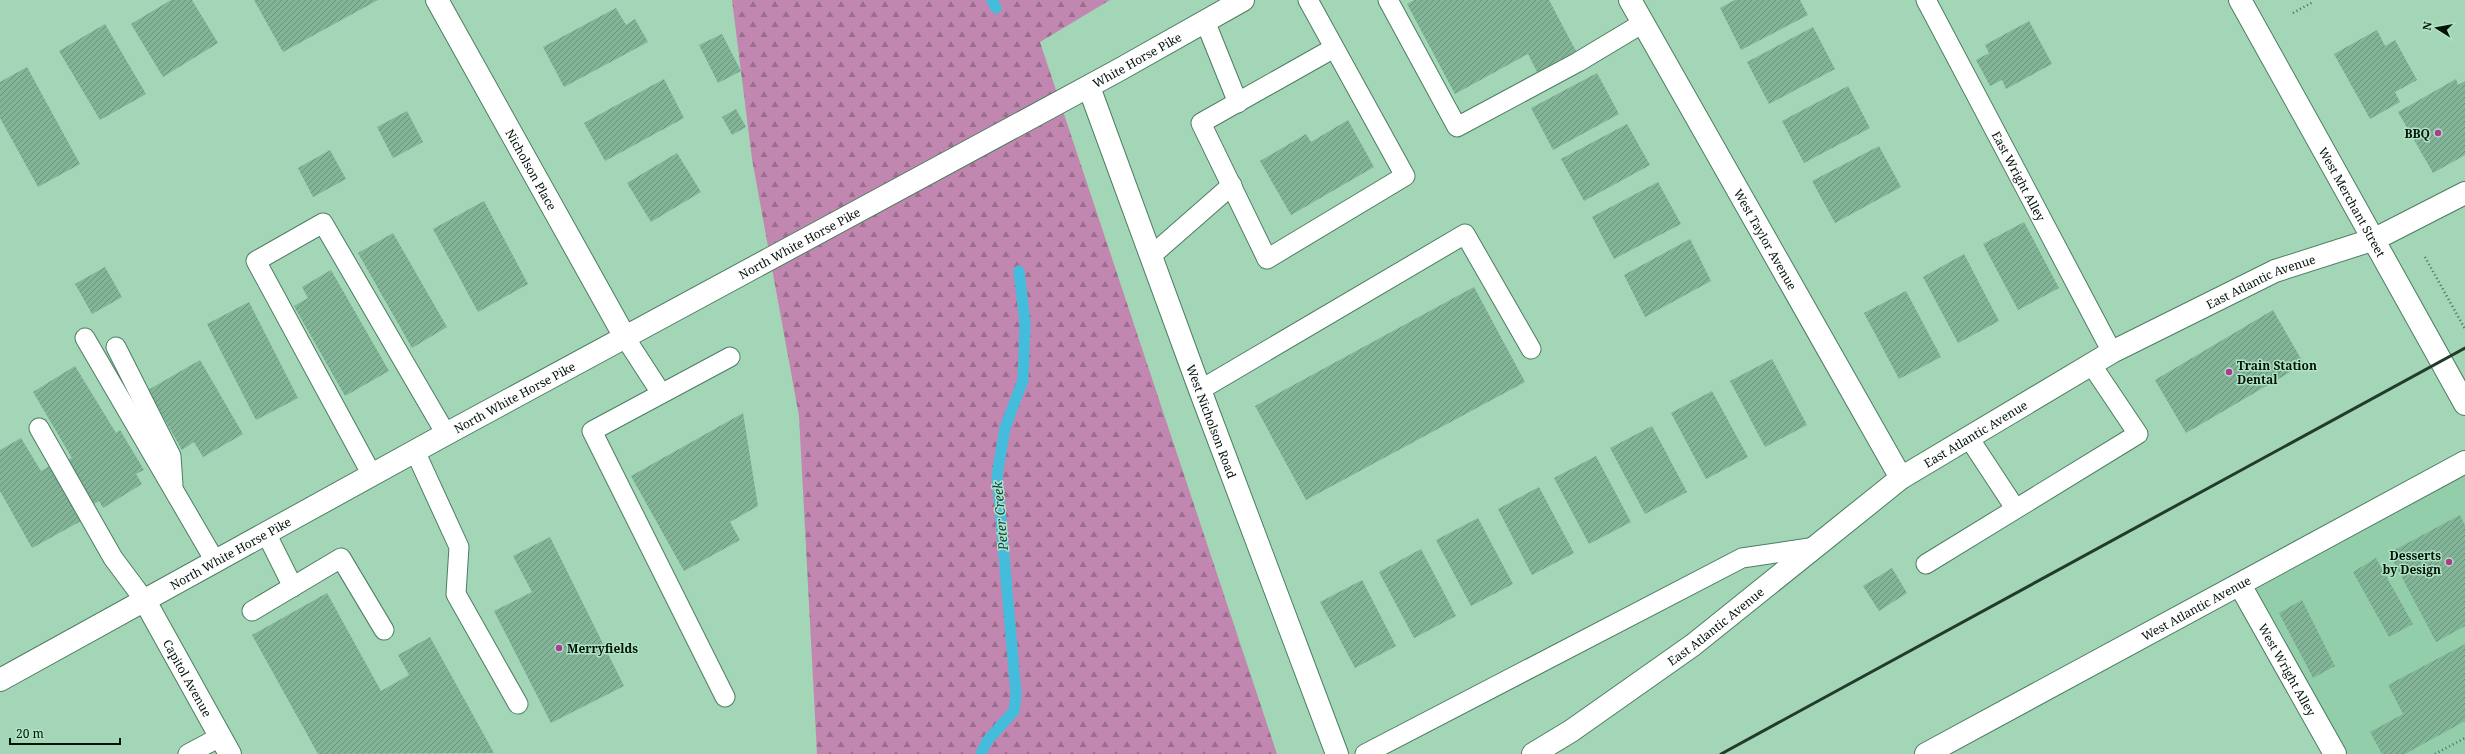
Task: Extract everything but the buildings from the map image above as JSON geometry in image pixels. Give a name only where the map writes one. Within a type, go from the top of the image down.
[{"type":"main road","name":"Nicholson Place","points":[[437,0],[626,339]]},
{"type":"main road","name":"White Horse Pike","points":[[1030,118],[1089,87],[1243,0]]},
{"type":"main road","name":"West Taylor Avenue","points":[[1630,0],[1901,478]]},
{"type":"main road","name":"West Merchant Street","points":[[2240,0],[2375,239],[2465,404]]},
{"type":"main road","name":"West Nicholson Road","points":[[1089,87],[1200,390],[1337,754]]},
{"type":"main road","name":"North White Horse Pike","points":[[0,680],[446,434],[626,339],[1030,118]]},
{"type":"main road","name":"East Atlantic Avenue","points":[[1533,754],[1571,731],[1693,646],[1901,478],[2112,352],[2275,271],[2375,239],[2465,193]]},
{"type":"main road","name":"West Atlantic Avenue","points":[[1926,754],[2465,462]]},
{"type":"main road","name":"West Wright Alley","points":[[2240,585],[2335,754]]},
{"type":"main road","name":"Capitol Avenue","points":[[145,601],[225,746]]},
{"type":"lane","points":[[1308,0],[1406,176],[1267,259],[1201,123],[1334,48]]},
{"type":"lane","points":[[1388,0],[1457,127],[1578,62],[1643,23]]},
{"type":"lane","name":"East Wright Alley","points":[[1926,0],[2112,352]]},
{"type":"lane","points":[[1205,21],[1238,103]]},
{"type":"lane","points":[[1151,256],[1232,185]]},
{"type":"lane","points":[[372,475],[256,261],[323,223],[446,434]]},
{"type":"lane","points":[[1200,390],[1465,234],[1531,349]]},
{"type":"lane","points":[[85,338],[215,561]]},
{"type":"lane","points":[[626,339],[660,393]]},
{"type":"lane","points":[[116,347],[171,456],[174,490]]},
{"type":"lane","points":[[725,697],[592,431],[660,393],[730,357]]},
{"type":"lane","points":[[1926,564],[2015,508],[2138,434],[2091,364]]},
{"type":"lane","points":[[39,428],[113,558],[145,601]]},
{"type":"lane","points":[[1969,438],[2015,508]]},
{"type":"lane","points":[[415,451],[459,547],[456,594],[518,704]]},
{"type":"lane","points":[[266,533],[293,587]]},
{"type":"lane","points":[[1365,754],[1742,558],[1816,547]]},
{"type":"lane","points":[[252,611],[341,558],[384,630]]},
{"type":"lane","points":[[188,754],[225,746]]},
{"type":"path","points":[[2293,13],[2313,2]]},
{"type":"path","points":[[2425,257],[2465,329]]},
{"type":"path","points":[[2435,754],[2465,738]]},
{"type":"shaded area","points":[[2465,464],[2465,754],[2335,754],[2240,585]]},
{"type":"green space","points":[[732,0],[1110,0],[1040,42],[1277,754],[817,754],[799,416],[752,159]]},
{"type":"waterway","name":"Peter Creek","points":[[992,0],[996,8]]},
{"type":"waterway","name":"Peter Creek","points":[[981,754],[987,741],[1014,711],[1016,694],[997,475],[1005,428],[1023,380],[1025,323],[1019,271]]},
{"type":"railway","points":[[1721,754],[2465,348]]},
{"type":"place","name":"BBQ","points":[[2438,133]]},
{"type":"place","name":"Train Station Dental","points":[[2229,372]]},
{"type":"place","name":"Desserts by Design","points":[[2449,562]]},
{"type":"place","name":"Merryfields","points":[[559,648]]}]
